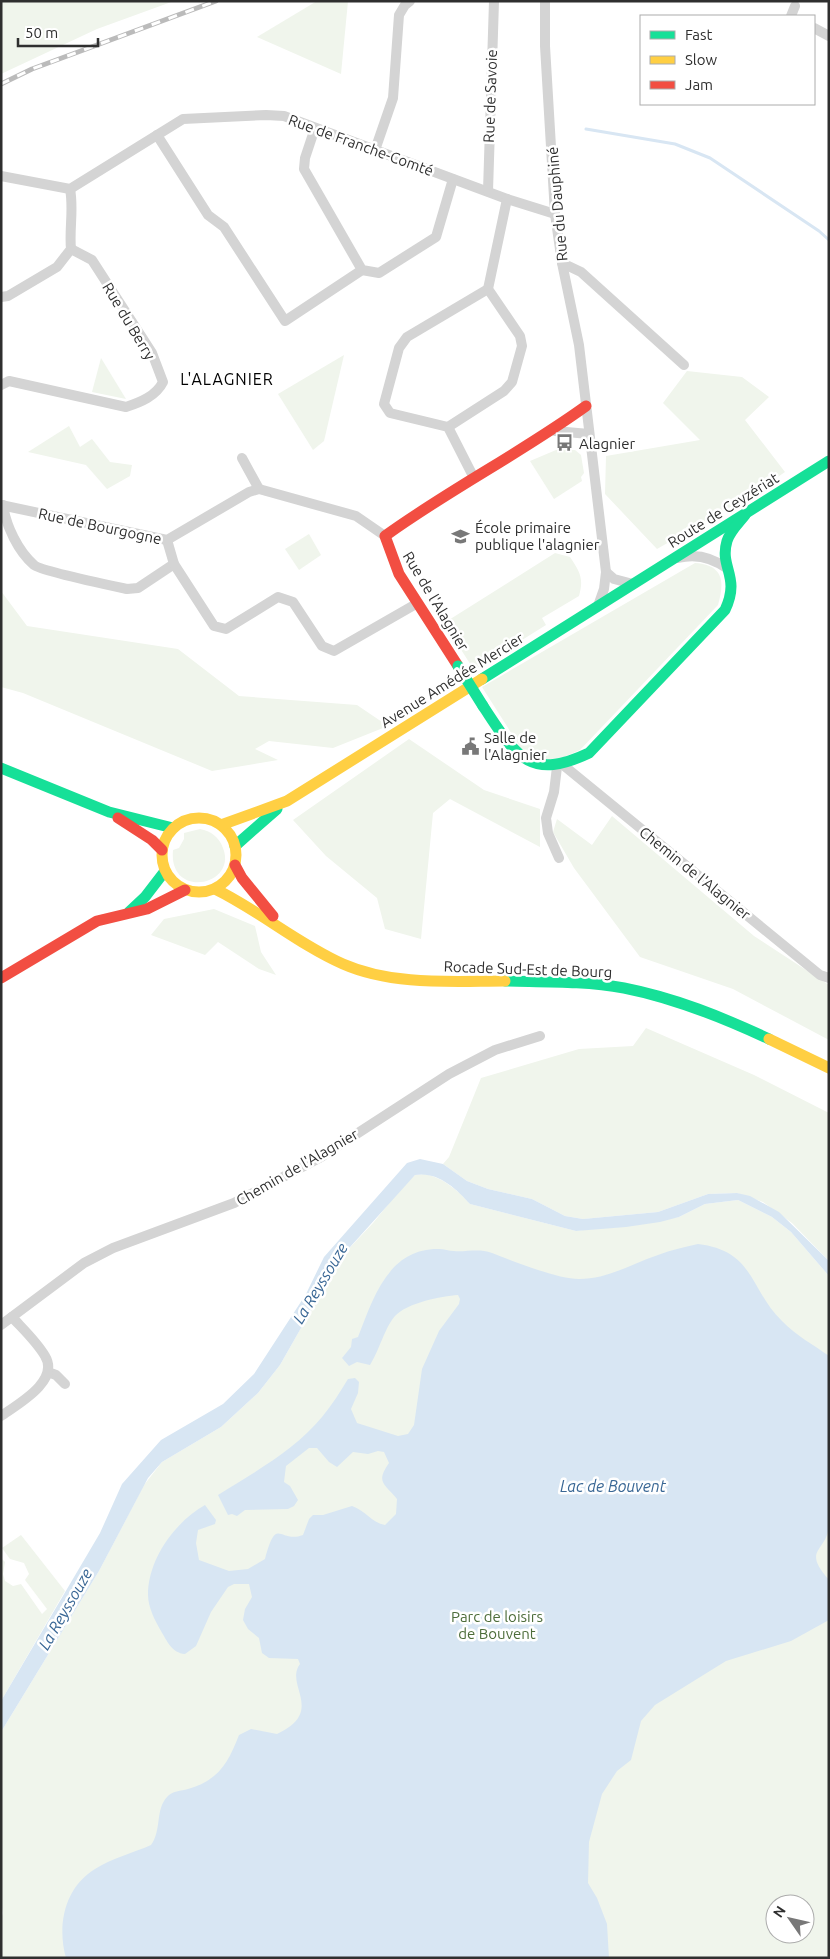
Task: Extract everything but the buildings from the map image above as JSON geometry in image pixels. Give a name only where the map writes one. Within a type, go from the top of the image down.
[{"type":"main road","points":[[385,536],[474,478],[555,430],[586,406]]},
{"type":"main road","name":"Route de Ceyzériat","points":[[633,584],[829,461]]},
{"type":"main road","points":[[560,766],[589,753],[725,610],[733,591],[734,582],[728,568],[725,550],[728,540],[747,512]]},
{"type":"main road","name":"Rue de l'Alagnier","points":[[385,536],[399,574],[416,604],[512,751],[540,765],[560,766]]},
{"type":"main road","name":"Avenue Amédée Mercier","points":[[221,825],[245,818],[287,800],[633,584]]},
{"type":"main road","points":[[1,768],[109,812],[173,828]]},
{"type":"main road","name":"Avenue Amédée Mercier","points":[[235,846],[287,800]]},
{"type":"main road","points":[[109,812],[152,840],[162,850]]},
{"type":"main road","points":[[235,865],[224,883],[214,889],[200,893],[185,890],[170,879],[165,871],[162,850],[164,842],[173,828],[182,822],[202,818],[221,825],[230,834],[235,846],[235,865],[242,878],[283,929]]},
{"type":"main road","points":[[129,912],[145,897],[165,871]]},
{"type":"main road","name":"Rocade Sud-Est de Bourg","points":[[214,889],[253,908],[310,948],[338,963],[390,978],[428,981],[562,983],[621,988],[663,996],[712,1012],[829,1068]]},
{"type":"main road","points":[[1,978],[97,921],[147,909],[185,890]]},
{"type":"street","points":[[375,150],[393,98],[399,15],[410,1]]},
{"type":"street","name":"Rue de Savoie","points":[[488,192],[494,1]]},
{"type":"street","name":"Rue du Dauphiné","points":[[545,1],[545,46],[555,214],[562,264],[579,345],[589,434]]},
{"type":"street","points":[[815,29],[829,36]]},
{"type":"street","name":"Rue de Franche-Comté","points":[[70,189],[183,119],[266,114],[284,116],[507,199],[555,214]]},
{"type":"street","points":[[315,128],[305,158],[304,169],[362,270]]},
{"type":"street","points":[[157,135],[208,215],[224,227],[285,321],[362,270],[379,274],[436,237],[453,179]]},
{"type":"street","points":[[1,176],[70,189],[73,202],[69,232],[71,249],[57,267],[8,296],[1,297]]},
{"type":"street","points":[[488,289],[407,337],[399,348],[384,404],[390,413],[448,426],[504,391],[512,382],[522,346],[520,336],[488,289],[507,199]]},
{"type":"street","name":"Rue du Berry","points":[[1,386],[8,381],[126,407],[143,401],[159,390],[163,382],[152,353],[92,260],[71,249]]},
{"type":"street","points":[[562,264],[581,272],[684,365]]},
{"type":"street","points":[[448,426],[474,478]]},
{"type":"street","points":[[555,430],[589,434],[606,572],[604,588],[598,607]]},
{"type":"street","points":[[242,458],[259,489],[356,516],[385,536]]},
{"type":"street","name":"Rue de Bourgogne","points":[[2,505],[168,540],[249,492],[259,489]]},
{"type":"street","points":[[2,505],[6,524],[12,536],[35,566],[127,589],[138,588],[174,564]]},
{"type":"street","points":[[168,540],[174,564],[214,626],[226,629],[278,598],[293,602],[322,646],[334,651],[416,604]]},
{"type":"street","points":[[668,562],[687,556],[698,556],[716,560],[728,568]]},
{"type":"street","points":[[606,572],[614,579],[633,584]]},
{"type":"street","points":[[559,858],[548,833],[546,818],[560,766]]},
{"type":"street","name":"Chemin de l'Alagnier","points":[[560,766],[820,975],[829,978]]},
{"type":"street","name":"Chemin de l'Alagnier","points":[[1,1325],[84,1264],[113,1248],[234,1203],[321,1157],[449,1074],[495,1050],[540,1036]]},
{"type":"street","points":[[1,1416],[42,1386],[48,1372],[46,1357],[12,1317]]},
{"type":"street","points":[[48,1372],[56,1375],[65,1384]]},
{"type":"green space","points":[[1,1],[174,1],[97,29],[1,74]]},
{"type":"green space","points":[[317,1],[348,1],[341,74],[257,37]]},
{"type":"green space","points":[[344,355],[324,441],[313,450],[278,394]]},
{"type":"green space","points":[[101,358],[126,399],[92,392]]},
{"type":"green space","points":[[687,371],[742,377],[769,397],[745,420],[785,472],[755,493],[657,549],[605,494],[606,456],[700,440],[663,403]]},
{"type":"green space","points":[[69,426],[80,447],[92,439],[110,462],[132,465],[130,476],[107,489],[86,465],[28,452]]},
{"type":"green space","points":[[556,450],[575,450],[581,455],[584,473],[581,477],[582,481],[554,499],[530,461]]},
{"type":"green space","points":[[309,534],[321,555],[299,570],[285,549]]},
{"type":"green space","points":[[555,553],[570,557],[576,567],[581,580],[579,596],[542,618],[546,625],[474,670],[444,623]]},
{"type":"green space","points":[[695,563],[711,567],[720,576],[721,589],[718,605],[580,750],[564,757],[546,760],[522,750],[482,687]]},
{"type":"green space","points":[[1,591],[27,626],[178,649],[239,696],[357,705],[388,726],[333,748],[269,741],[255,749],[278,760],[212,771],[23,693],[1,687]]},
{"type":"green space","points":[[409,739],[484,790],[540,809],[540,847],[450,799],[433,813],[421,939],[385,929],[377,898],[326,856],[293,820]]},
{"type":"green space","points":[[612,816],[754,936],[829,985],[829,1040],[733,989],[640,957],[574,868],[553,832],[557,819],[592,845]]},
{"type":"green space","points":[[200,829],[208,831],[217,838],[223,848],[225,861],[221,871],[212,879],[202,882],[191,881],[181,876],[174,866],[173,850],[179,848],[184,839],[184,833]]},
{"type":"green space","points":[[214,909],[255,926],[261,952],[276,975],[259,969],[218,942],[205,955],[151,935],[164,919]]},
{"type":"green space","points":[[646,1028],[754,1075],[829,1113],[829,1261],[792,1223],[763,1202],[737,1193],[708,1194],[658,1212],[583,1219],[565,1216],[532,1199],[488,1189],[467,1181],[443,1164],[449,1157],[481,1078],[579,1049],[633,1046]]},
{"type":"green space","name":"Lac de Bouvent","points":[[424,1174],[443,1181],[455,1189],[470,1204],[576,1231],[679,1217],[705,1204],[738,1200],[772,1217],[791,1232],[829,1276],[829,1958],[1,1958],[1,1919],[3,1913],[1,1901],[1,1732],[99,1571],[144,1485],[162,1462],[221,1427],[258,1393],[280,1365],[342,1256],[373,1223],[403,1186],[415,1175]]},
{"type":"green space","points":[[21,1535],[65,1591],[1,1701],[1,1558],[5,1562],[3,1574],[5,1581],[13,1586],[21,1584],[42,1614],[47,1609],[25,1580],[29,1574],[24,1563],[10,1559],[2,1548]]},
{"type":"water","name":"La Reyssouze","points":[[420,1159],[443,1164],[467,1181],[488,1189],[532,1199],[565,1216],[583,1219],[658,1212],[708,1194],[737,1193],[750,1196],[779,1212],[829,1261],[829,1276],[791,1232],[772,1217],[738,1200],[705,1204],[679,1217],[660,1222],[576,1231],[470,1204],[446,1182],[423,1174],[415,1175],[342,1256],[280,1365],[258,1393],[221,1427],[162,1462],[148,1478],[99,1571],[1,1732],[1,1701],[100,1533],[122,1484],[161,1440],[223,1404],[254,1374],[306,1294],[324,1257],[407,1163]]},
{"type":"water","name":"Lac de Bouvent","points":[[698,1244],[717,1248],[731,1254],[749,1273],[771,1309],[782,1321],[829,1356],[829,1525],[827,1534],[816,1556],[821,1570],[829,1580],[829,1620],[791,1641],[726,1661],[655,1705],[641,1721],[631,1760],[617,1771],[602,1794],[589,1842],[588,1883],[597,1898],[607,1924],[609,1958],[66,1958],[63,1946],[63,1921],[70,1897],[84,1877],[108,1862],[151,1845],[156,1833],[163,1802],[167,1797],[174,1792],[208,1781],[215,1775],[231,1754],[239,1735],[251,1729],[277,1734],[291,1725],[299,1716],[302,1707],[296,1672],[300,1664],[298,1659],[269,1658],[262,1653],[259,1638],[248,1629],[243,1620],[245,1609],[252,1597],[249,1584],[234,1584],[228,1587],[211,1612],[196,1646],[185,1654],[170,1646],[154,1618],[148,1595],[149,1581],[153,1568],[165,1543],[183,1521],[205,1505],[216,1520],[215,1524],[198,1530],[196,1543],[199,1560],[229,1571],[248,1569],[265,1559],[269,1545],[276,1534],[295,1537],[303,1535],[309,1519],[313,1515],[323,1515],[352,1506],[361,1510],[376,1522],[385,1525],[396,1514],[397,1499],[383,1483],[382,1479],[389,1463],[384,1452],[378,1451],[368,1454],[353,1452],[337,1467],[329,1462],[317,1448],[309,1448],[286,1466],[284,1482],[290,1486],[298,1500],[294,1506],[288,1509],[245,1510],[237,1516],[228,1515],[218,1495],[273,1460],[299,1440],[326,1412],[348,1379],[355,1378],[359,1382],[358,1393],[351,1409],[357,1423],[398,1436],[408,1434],[414,1425],[422,1369],[439,1331],[459,1304],[460,1299],[458,1295],[443,1297],[416,1304],[400,1311],[388,1326],[370,1365],[357,1362],[349,1366],[342,1358],[351,1347],[352,1339],[358,1337],[377,1292],[395,1266],[407,1257],[421,1251],[439,1249],[482,1251],[559,1276],[579,1279],[600,1277],[668,1252]]},
{"type":"waterway","points":[[586,129],[675,144],[710,158],[819,231],[829,240]]},
{"type":"railway","points":[[1,84],[32,69],[216,1]]},
{"type":"traffic: fast","points":[[482,679],[829,461]]},
{"type":"traffic: fast","points":[[483,706],[504,738],[515,750],[537,764],[551,765],[589,753],[725,610],[731,589],[725,550],[728,537],[745,515]]},
{"type":"traffic: fast","points":[[458,666],[483,706]]},
{"type":"traffic: fast","points":[[1,768],[109,812],[173,828]]},
{"type":"traffic: fast","points":[[235,846],[277,809]]},
{"type":"traffic: fast","points":[[129,912],[145,897],[165,871]]},
{"type":"traffic: fast","points":[[505,981],[595,984],[643,992],[698,1009],[769,1039]]},
{"type":"traffic: slow","points":[[221,825],[287,801],[482,679]]},
{"type":"traffic: slow","points":[[192,818],[206,818],[220,824],[230,834],[236,848],[236,855],[236,862],[230,876],[220,886],[206,892],[192,892],[178,886],[168,876],[162,862],[162,848],[168,834],[178,824],[192,818]]},
{"type":"traffic: slow","points":[[215,889],[248,907],[326,956],[362,971],[382,976],[423,981],[505,981]]},
{"type":"traffic: slow","points":[[769,1039],[829,1068]]},
{"type":"traffic: jam","points":[[458,666],[399,574],[385,536],[586,406]]},
{"type":"traffic: jam","points":[[118,818],[152,840],[162,850]]},
{"type":"traffic: jam","points":[[235,865],[242,878],[273,916]]},
{"type":"traffic: jam","points":[[1,978],[97,921],[147,909],[185,890]]},
{"type":"place","name":"Alagnier","points":[[565,443]]},
{"type":"place","name":"École primaire publique l'alagnier","points":[[461,536]]},
{"type":"place","name":"Salle de l'Alagnier","points":[[470,746]]},
{"type":"district","name":"L'ALAGNIER","points":[[227,379]]},
{"type":"park label","name":"Parc de loisirs de Bouvent","points":[[497,1624]]}]
